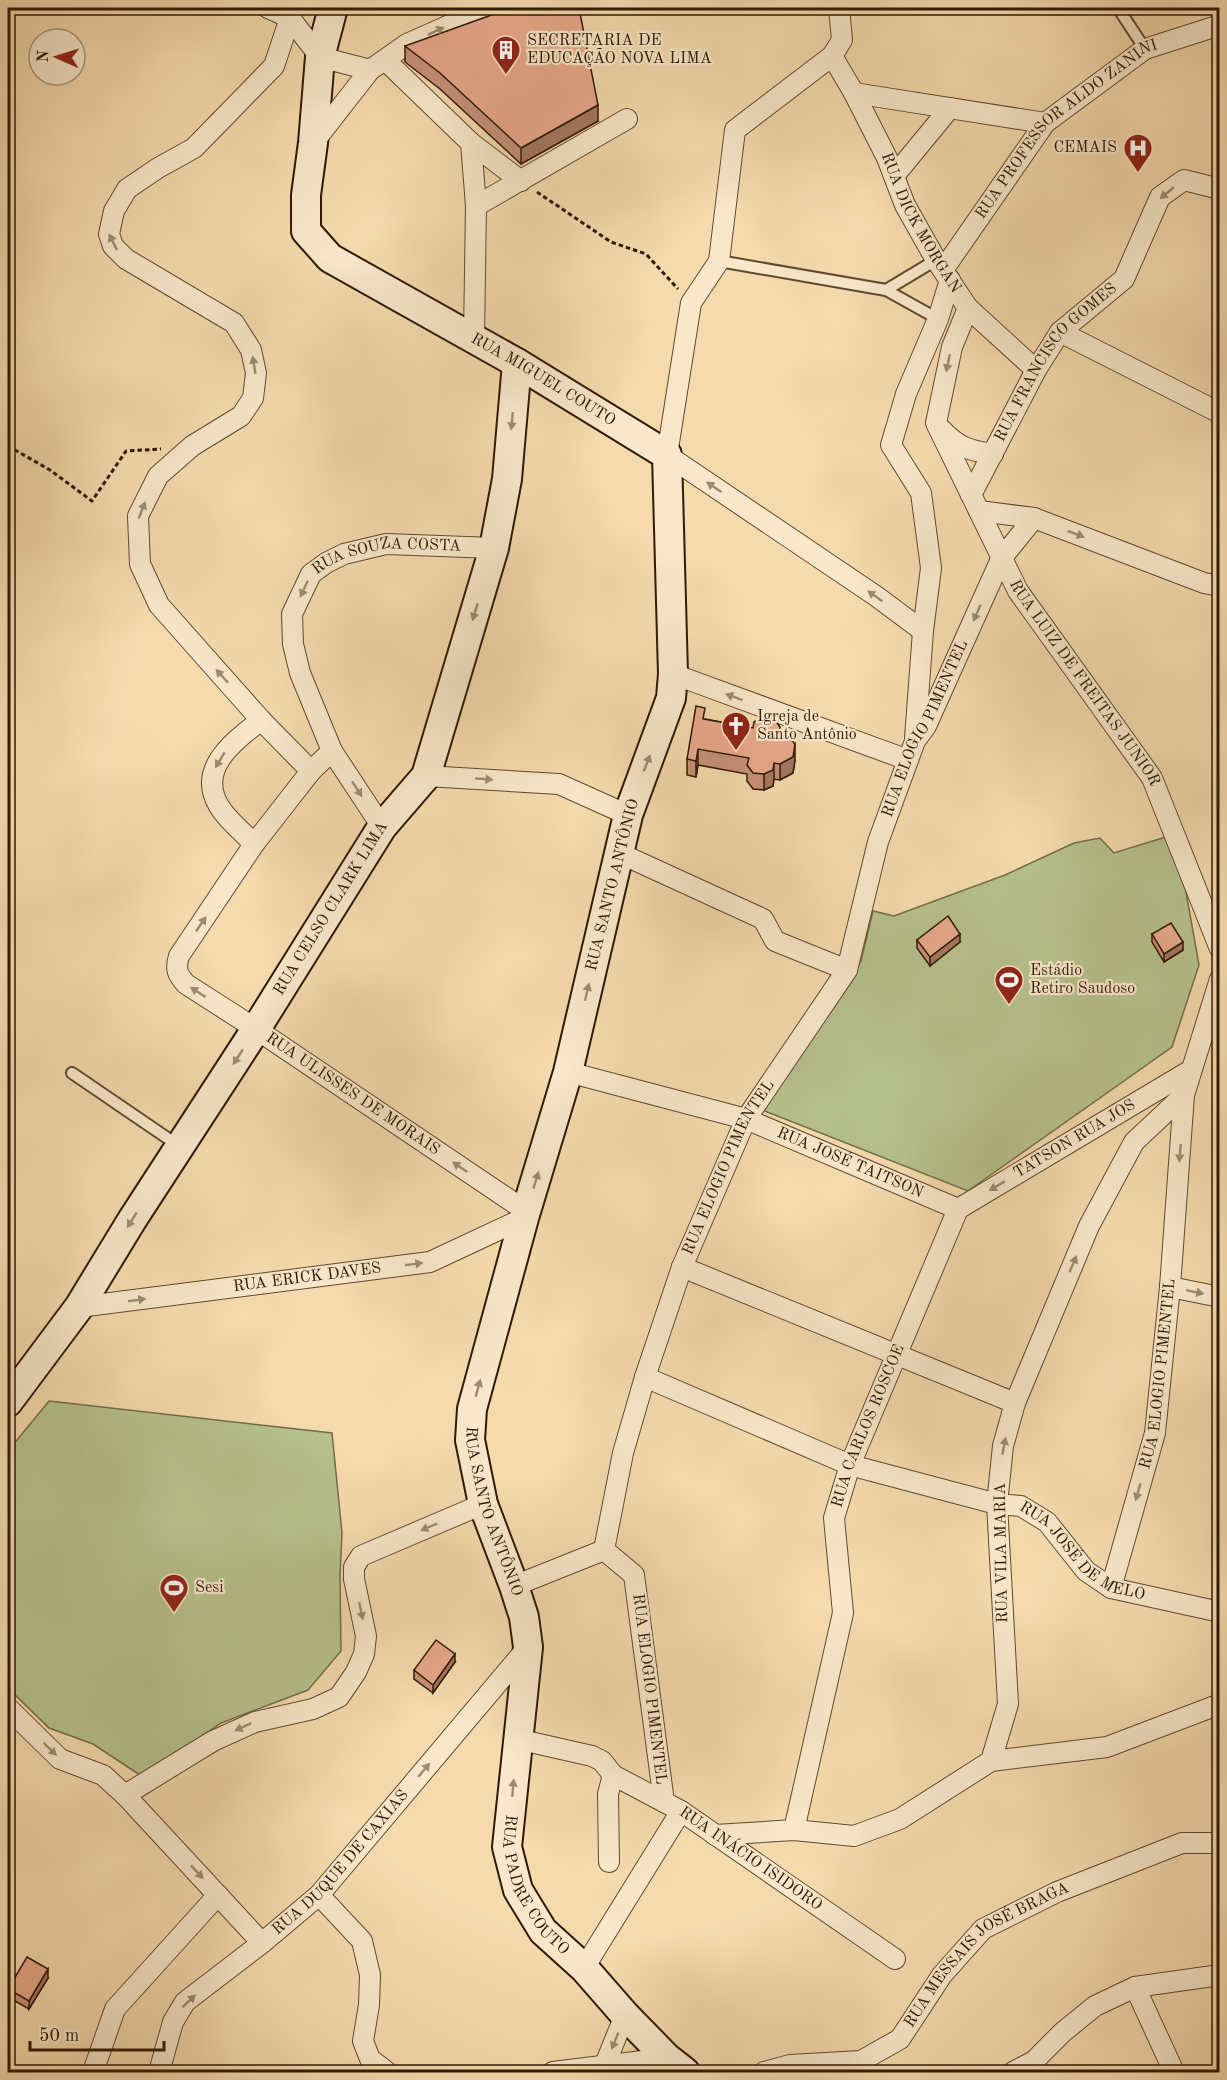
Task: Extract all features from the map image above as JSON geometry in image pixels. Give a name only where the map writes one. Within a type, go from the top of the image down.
[{"type":"street","points":[[268,8],[291,13],[320,57],[378,65],[471,143],[521,181]]},
{"type":"street","name":"RUA MIGUEL COUTO","points":[[333,8],[320,57],[306,195],[306,231],[330,258],[517,363],[667,455],[876,596],[923,631]]},
{"type":"street","points":[[313,143],[378,65],[407,44],[452,24],[510,8]]},
{"type":"street","points":[[832,56],[842,40],[839,8]]},
{"type":"street","points":[[291,13],[274,66],[194,148],[127,189],[114,211],[109,234],[112,246],[126,260],[234,323],[251,350],[256,373],[253,398],[241,416],[192,446],[158,476],[138,516],[140,564],[159,605],[261,720],[311,771]]},
{"type":"street","name":"RUA PROFESSOR ALDO ZANINI","points":[[923,631],[931,568],[921,493],[891,445],[906,394],[938,319],[943,270],[1045,123],[1145,49],[1220,25]]},
{"type":"street","name":"RUA DICK MORGAN","points":[[832,56],[854,93],[894,176],[905,205],[943,270],[968,308],[1036,370]]},
{"type":"street","name":"RUA SANTO ANTÔNIO","points":[[528,1647],[524,1617],[483,1504],[470,1440],[472,1409],[525,1215],[568,1072],[628,815],[671,698],[673,674],[667,455],[691,303],[719,261],[735,130],[832,56]]},
{"type":"street","points":[[854,93],[1045,123]]},
{"type":"street","points":[[894,176],[950,108]]},
{"type":"street","points":[[476,206],[627,119]]},
{"type":"street","points":[[471,143],[476,206],[474,338]]},
{"type":"street","name":"RUA FRANCISCO GOMES","points":[[975,503],[993,454],[1036,370],[1060,332],[1124,279],[1160,196],[1184,180],[1220,189]]},
{"type":"street","points":[[968,308],[952,347],[936,423],[949,437],[968,450],[993,454]]},
{"type":"street","points":[[1060,332],[1220,413]]},
{"type":"street","name":"RUA CELSO CLARK LIMA","points":[[8,1402],[80,1307],[132,1220],[256,1029],[382,827],[426,776],[494,548],[507,479],[517,363]]},
{"type":"street","name":"RUA LUIZ DE FREITAS JUNIOR","points":[[936,423],[1018,591],[1152,778],[1220,949]]},
{"type":"street","points":[[975,503],[1034,518],[1204,583],[1220,586]]},
{"type":"street","name":"RUA ELOGIO PIMENTEL","points":[[672,1807],[634,1575],[604,1550],[623,1453],[645,1377],[682,1267],[746,1119],[847,970],[878,842],[915,741],[926,726],[1001,559],[1034,518]]},
{"type":"street","name":"RUA SOUZA COSTA","points":[[382,827],[332,750],[300,673],[293,644],[292,614],[311,574],[344,554],[386,544],[494,548]]},
{"type":"street","points":[[915,741],[923,631]]},
{"type":"street","points":[[673,674],[908,760]]},
{"type":"street","points":[[261,720],[225,752],[212,777],[219,808],[254,844],[311,771],[332,750]]},
{"type":"street","points":[[426,776],[559,784],[628,815]]},
{"type":"street","name":"RUA ULISSES DE MORAIS","points":[[254,844],[179,956],[176,966],[178,976],[186,984],[256,1029],[525,1215]]},
{"type":"street","points":[[619,854],[763,919],[775,941],[847,970]]},
{"type":"street","name":"RUA ELOGIO PIMENTEL","points":[[1111,1588],[1155,1433],[1170,1287],[1184,1095],[1218,987]]},
{"type":"street","name":"TATSON RUA JOS","points":[[958,1209],[1191,1070]]},
{"type":"street","name":"RUA JOSÉ TAITSON","points":[[568,1072],[746,1119],[958,1209]]},
{"type":"street","name":"RUA VILA MARIA","points":[[991,1761],[1008,1704],[997,1504],[1003,1446],[1015,1403],[1089,1226],[1128,1153],[1134,1143],[1184,1095]]},
{"type":"street","name":"RUA CARLOS ROSCOE","points":[[794,1830],[843,1613],[834,1518],[850,1465],[958,1209]]},
{"type":"street","name":"RUA ERICK DAVES","points":[[80,1307],[430,1262],[525,1215]]},
{"type":"street","points":[[682,1267],[1015,1403]]},
{"type":"street","points":[[1170,1287],[1220,1297]]},
{"type":"street","name":"RUA JOSÉ DE MELO","points":[[645,1377],[850,1465],[997,1504],[1022,1506],[1047,1522],[1086,1571],[1111,1588],[1220,1612]]},
{"type":"street","points":[[126,1796],[213,1741],[255,1722],[313,1709],[339,1697],[356,1672],[364,1654],[366,1636],[354,1579],[354,1567],[361,1556],[483,1504]]},
{"type":"street","points":[[514,1586],[604,1550]]},
{"type":"street","name":"RUA PADRE COUTO","points":[[528,1647],[507,1847],[518,1890],[543,1931],[584,1968],[625,2015],[676,2065]]},
{"type":"street","name":"RUA DUQUE DE CAXIAS","points":[[159,2073],[173,2022],[185,2002],[262,1943],[319,1895],[528,1647]]},
{"type":"street","points":[[715,1835],[794,1830],[854,1836],[900,1819],[991,1761],[1107,1747],[1220,1704]]},
{"type":"street","points":[[8,1708],[60,1759],[103,1775],[126,1796],[262,1943]]},
{"type":"street","name":"RUA INÁCIO ISIDORO","points":[[517,1739],[592,1756],[602,1761],[613,1775],[672,1807],[715,1835],[895,1959]]},
{"type":"street","points":[[609,1862],[608,1794],[613,1775]]},
{"type":"street","points":[[584,1968],[672,1807]]},
{"type":"street","name":"RUA MESSAIS JOSÉ BRAGA","points":[[764,2073],[790,2065],[861,2061],[900,2039],[942,1975],[983,1929],[1057,1892],[1182,1843],[1220,1843]]},
{"type":"street","points":[[93,2073],[115,2009],[218,1895]]},
{"type":"street","points":[[319,1895],[362,1941],[370,1975],[369,2005],[363,2041],[370,2059],[387,2073]]},
{"type":"street","points":[[1013,2073],[1036,2067],[1063,2032],[1095,2006],[1135,1986],[1220,1975]]},
{"type":"street","points":[[1135,1986],[1174,2073]]},
{"type":"street","points":[[604,2067],[625,2015]]},
{"type":"street","points":[[553,2073],[604,2067],[676,2065]]},
{"type":"lane","points":[[1118,8],[1145,49]]},
{"type":"lane","points":[[719,261],[886,290],[938,319]]},
{"type":"lane","points":[[886,290],[943,270]]},
{"type":"lane","points":[[72,1073],[179,1146]]},
{"type":"path","points":[[521,181],[611,242],[646,254],[691,303]]},
{"type":"path","points":[[8,446],[50,470],[92,501],[126,451],[192,446]]},
{"type":"green space","name":"Estádio Retiro Saudoso","points":[[1169,836],[1184,881],[1199,965],[1172,1047],[968,1191],[762,1110],[861,961],[873,911],[894,916],[1005,875],[1074,843],[1100,838],[1114,853]]},
{"type":"green space","name":"Sesi","points":[[49,1401],[332,1433],[342,1533],[341,1651],[308,1690],[221,1723],[143,1777],[93,1744],[49,1728],[8,1688],[8,1451]]},
{"type":"building","name":"SECRETARIA DE EDUCAÇÃO NOVA LIMA","points":[[511,8],[579,8],[598,105],[521,148],[440,73],[405,46]]},
{"type":"building","points":[[696,706],[705,708],[703,719],[753,728],[754,722],[762,717],[774,718],[780,727],[779,733],[786,734],[795,744],[793,757],[780,764],[774,763],[773,770],[764,774],[753,773],[747,765],[749,758],[698,749],[696,761],[687,759]]},
{"type":"building","points":[[948,916],[960,934],[930,957],[917,940]]},
{"type":"building","points":[[1171,923],[1183,942],[1164,954],[1152,934]]},
{"type":"building","points":[[436,1640],[455,1654],[433,1685],[414,1670]]},
{"type":"building","points":[[27,1957],[48,1969],[29,2001],[8,1989]]},
{"type":"place","name":"SECRETARIA DE EDUCAÇÃO NOVA LIMA","points":[[506,76]]},
{"type":"place","name":"CEMAIS","points":[[1138,174]]},
{"type":"place","name":"Igreja de Santo Antônio","points":[[736,752]]},
{"type":"place","name":"Estádio Retiro Saudoso","points":[[1009,1006]]},
{"type":"place","name":"Sesi","points":[[174,1614]]}]
